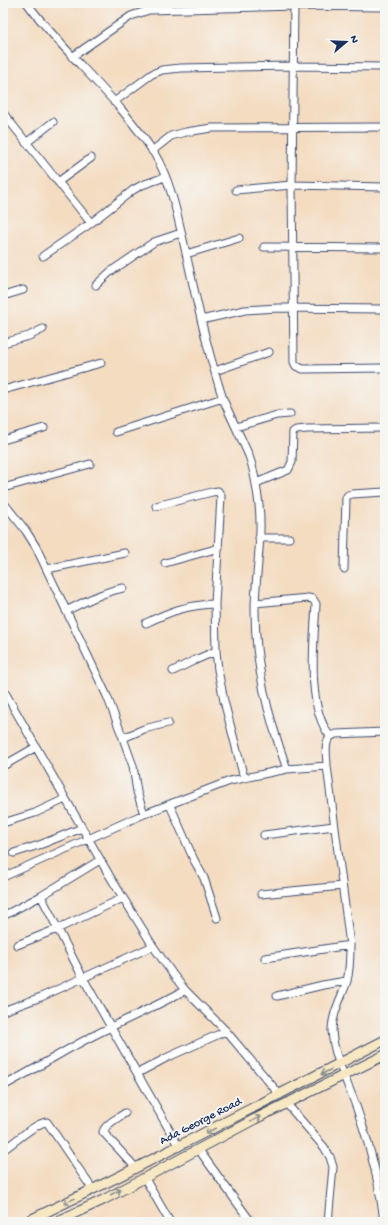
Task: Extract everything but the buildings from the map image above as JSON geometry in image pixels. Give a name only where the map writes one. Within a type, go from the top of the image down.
[{"type":"main road","name":"Ada George Road","points":[[26,1222],[179,1147],[340,1065],[385,1040]]},
{"type":"main road","name":"Ada George Road","points":[[56,1222],[103,1200],[287,1104],[385,1055]]},
{"type":"street","points":[[27,3],[72,57],[114,102],[152,151],[165,177],[175,207],[201,320],[223,398],[249,458],[256,483],[259,500],[259,538],[255,603],[258,666],[278,744],[288,769]]},
{"type":"street","points":[[72,57],[131,16],[149,10],[294,5],[385,7]]},
{"type":"street","points":[[294,5],[292,185],[294,248],[294,362],[296,366],[303,369],[385,368]]},
{"type":"street","points":[[114,102],[152,74],[162,70],[181,68],[293,66],[385,67]]},
{"type":"street","points":[[3,113],[91,222]]},
{"type":"street","points":[[26,143],[53,122]]},
{"type":"street","points":[[152,151],[171,136],[212,128],[385,127]]},
{"type":"street","points":[[58,182],[91,158]]},
{"type":"street","points":[[43,256],[133,190],[142,185],[165,177]]},
{"type":"street","points":[[236,190],[292,185],[385,187]]},
{"type":"street","points":[[96,285],[110,272],[154,242],[181,233]]},
{"type":"street","points":[[186,254],[239,238]]},
{"type":"street","points":[[264,247],[385,248]]},
{"type":"street","points":[[3,296],[22,290]]},
{"type":"street","points":[[201,320],[245,310],[293,308],[385,309]]},
{"type":"street","points":[[3,343],[29,336],[43,329]]},
{"type":"street","points":[[215,371],[269,352]]},
{"type":"street","points":[[3,390],[101,363]]},
{"type":"street","points":[[116,432],[223,398]]},
{"type":"street","points":[[236,427],[277,415],[290,414]]},
{"type":"street","points":[[3,440],[44,428]]},
{"type":"street","points":[[256,483],[288,470],[292,462],[293,432],[296,430],[385,428]]},
{"type":"street","points":[[3,488],[90,464]]},
{"type":"street","points":[[156,506],[212,492],[218,492],[221,496],[215,604],[216,651],[224,701],[244,778]]},
{"type":"street","points":[[344,569],[346,498],[348,495],[352,494],[385,492]]},
{"type":"street","points":[[3,502],[26,531],[36,547],[107,696],[124,738],[144,814]]},
{"type":"street","points":[[259,538],[289,538]]},
{"type":"street","points":[[165,563],[219,548]]},
{"type":"street","points":[[47,569],[125,552]]},
{"type":"street","points":[[66,611],[112,590],[123,588]]},
{"type":"street","points":[[255,603],[308,598],[315,601],[313,648],[316,701],[319,718],[330,736]]},
{"type":"street","points":[[146,623],[182,608],[196,605],[215,604]]},
{"type":"street","points":[[172,672],[193,660],[216,651]]},
{"type":"street","points":[[3,689],[7,703],[36,747],[100,860],[153,946],[185,990],[226,1030],[280,1095]]},
{"type":"street","points":[[124,738],[144,729],[168,723]]},
{"type":"street","points":[[384,1222],[384,1210],[370,1149],[355,1104],[343,1077],[332,1031],[333,1020],[351,962],[327,766],[327,742],[330,736],[336,734],[385,732]]},
{"type":"street","points":[[3,766],[36,747]]},
{"type":"street","points":[[3,877],[89,840],[144,814],[170,805],[214,786],[288,769],[327,766]]},
{"type":"street","points":[[3,823],[35,813],[66,799]]},
{"type":"street","points":[[170,805],[194,860],[204,878],[217,918]]},
{"type":"street","points":[[264,835],[334,826]]},
{"type":"street","points":[[14,853],[42,844],[82,828]]},
{"type":"street","points":[[3,916],[41,896],[100,860]]},
{"type":"street","points":[[261,894],[342,886]]},
{"type":"street","points":[[41,896],[83,978],[179,1147]]},
{"type":"street","points":[[16,945],[123,898]]},
{"type":"street","points":[[265,958],[350,944]]},
{"type":"street","points":[[3,1011],[41,997],[153,946]]},
{"type":"street","points":[[277,996],[346,981]]},
{"type":"street","points":[[3,1086],[111,1027],[164,1002],[185,990]]},
{"type":"street","points":[[138,1073],[226,1030]]},
{"type":"street","points":[[287,1104],[324,1147],[330,1158],[333,1167],[328,1222]]},
{"type":"street","points":[[124,1113],[103,1129],[103,1132],[136,1168]]},
{"type":"street","points":[[3,1150],[44,1121],[47,1122],[93,1190]]},
{"type":"street","points":[[199,1150],[249,1221]]},
{"type":"street","points":[[144,1178],[170,1222]]}]
